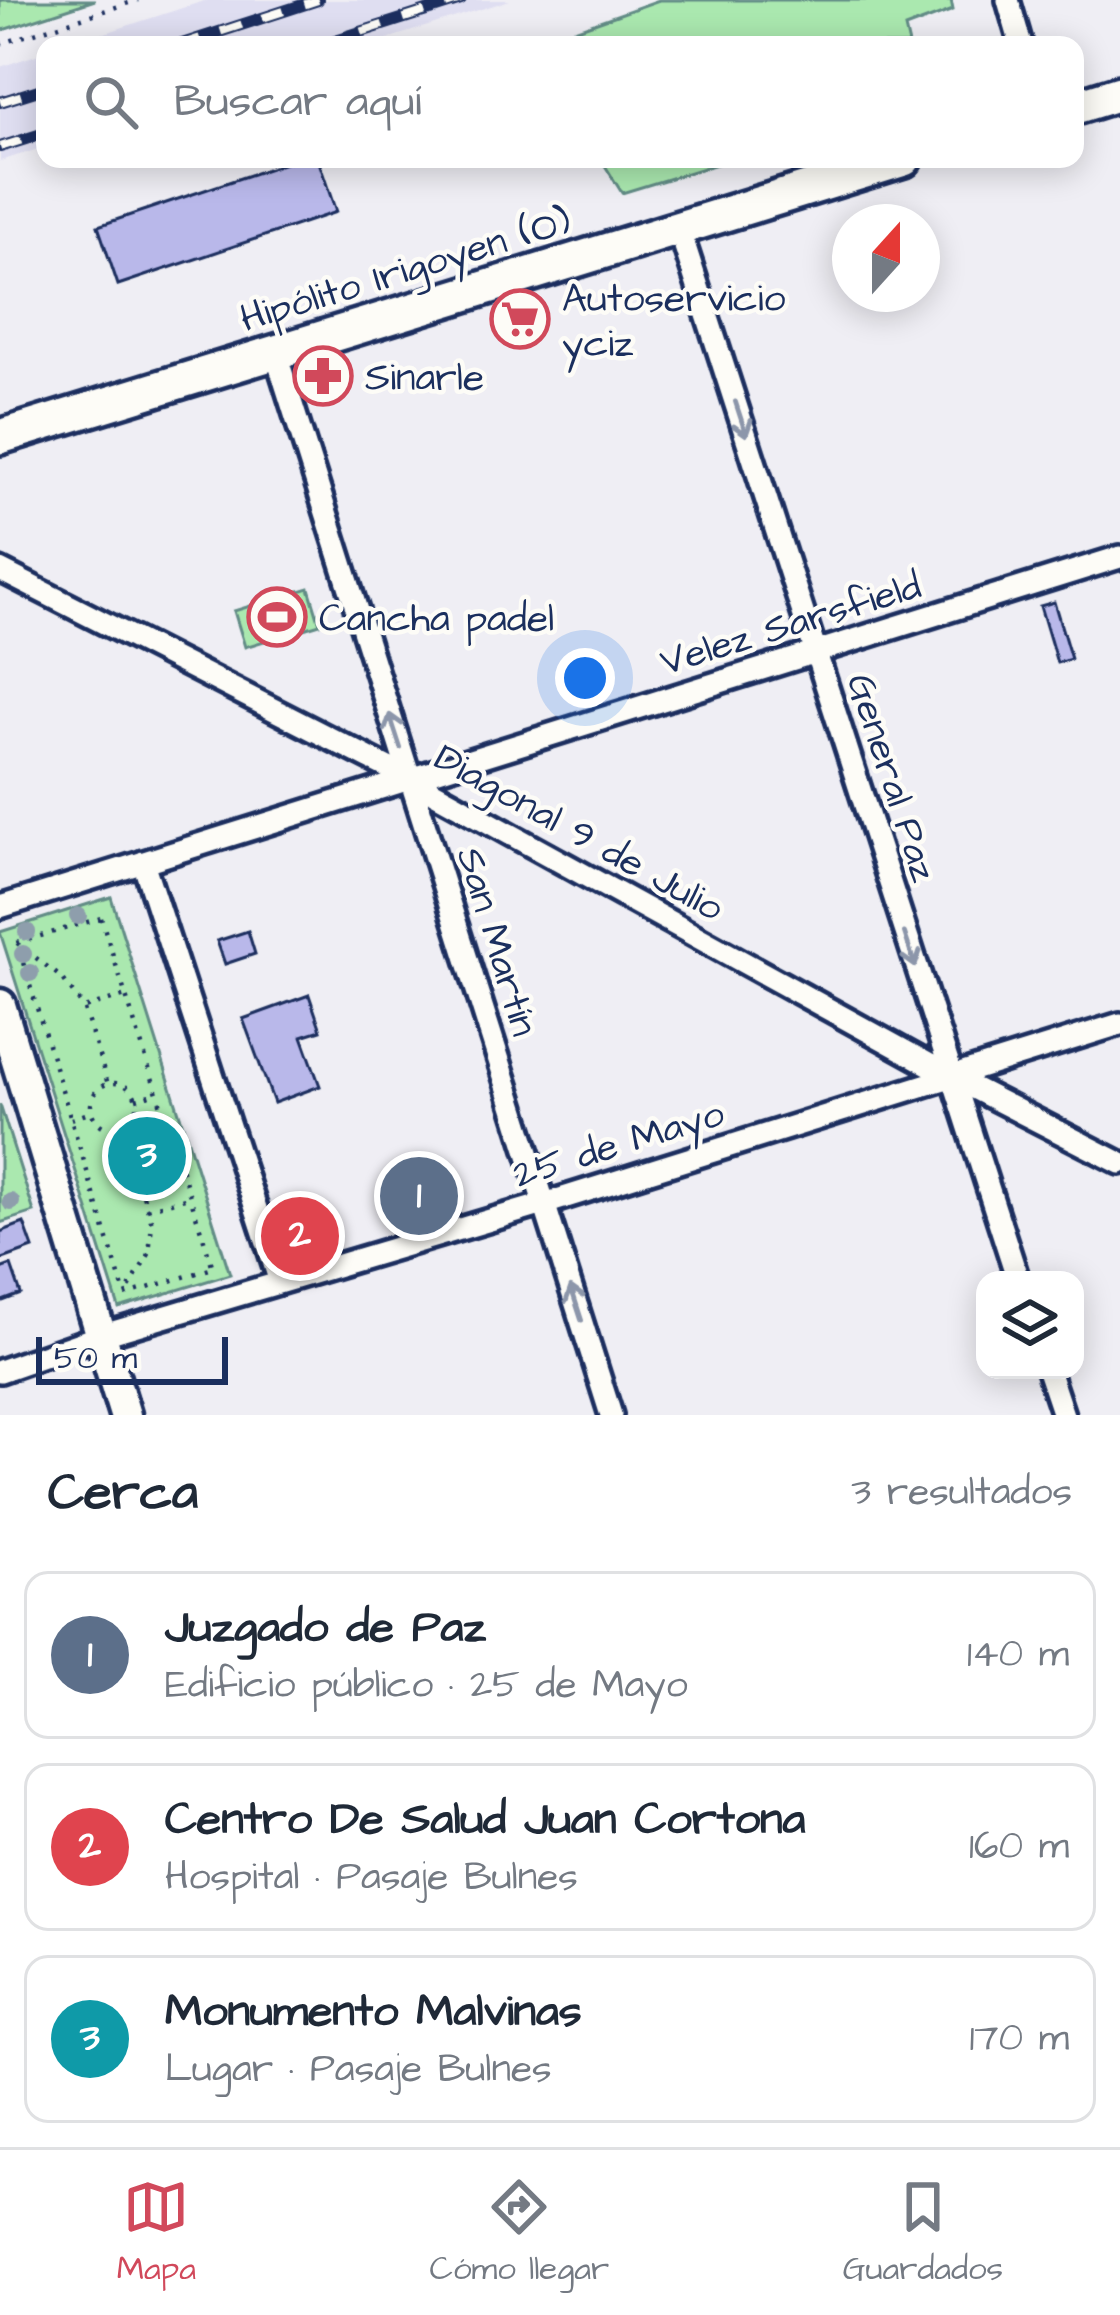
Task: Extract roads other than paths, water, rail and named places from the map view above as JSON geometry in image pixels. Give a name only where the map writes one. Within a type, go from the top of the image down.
[{"type":"highway","points":[[1084,104],[1120,93]]},
{"type":"highway","name":"Hipólito Irigoyen (O)","points":[[0,437],[875,168]]},
{"type":"main road","points":[[0,1006],[125,1415]]},
{"type":"street","points":[[1008,0],[1019,36]]},
{"type":"street","name":"General Paz","points":[[679,228],[1015,1271]]},
{"type":"street","name":"San Martín","points":[[275,351],[611,1415]]},
{"type":"street","name":"Velez Sarsfield","points":[[0,907],[1120,557]]},
{"type":"street","name":"Diagonal 9 de Julio","points":[[0,570],[410,778],[950,1076],[1120,1163]]},
{"type":"street","points":[[143,862],[280,1282]]},
{"type":"street","name":"25 de Mayo","points":[[0,1371],[100,1336],[544,1204],[1120,1024]]},
{"type":"street","points":[[1051,1379],[1063,1415]]},
{"type":"railway","points":[[207,36],[318,0]]},
{"type":"railway","points":[[348,36],[461,0]]},
{"type":"railway","points":[[0,102],[36,91]]},
{"type":"railway","points":[[0,147],[36,136]]},
{"type":"place","name":"Autoservicio yciz","points":[[520,319]]},
{"type":"place","name":"Sinarle","points":[[323,376]]},
{"type":"place","name":"Cancha padel","points":[[277,617]]},
{"type":"place","name":"Monumento Malvinas","points":[[147,1156]]},
{"type":"place","name":"Juzgado de Paz","points":[[419,1196]]},
{"type":"place","name":"Centro De Salud Juan Cortona","points":[[300,1236]]}]
